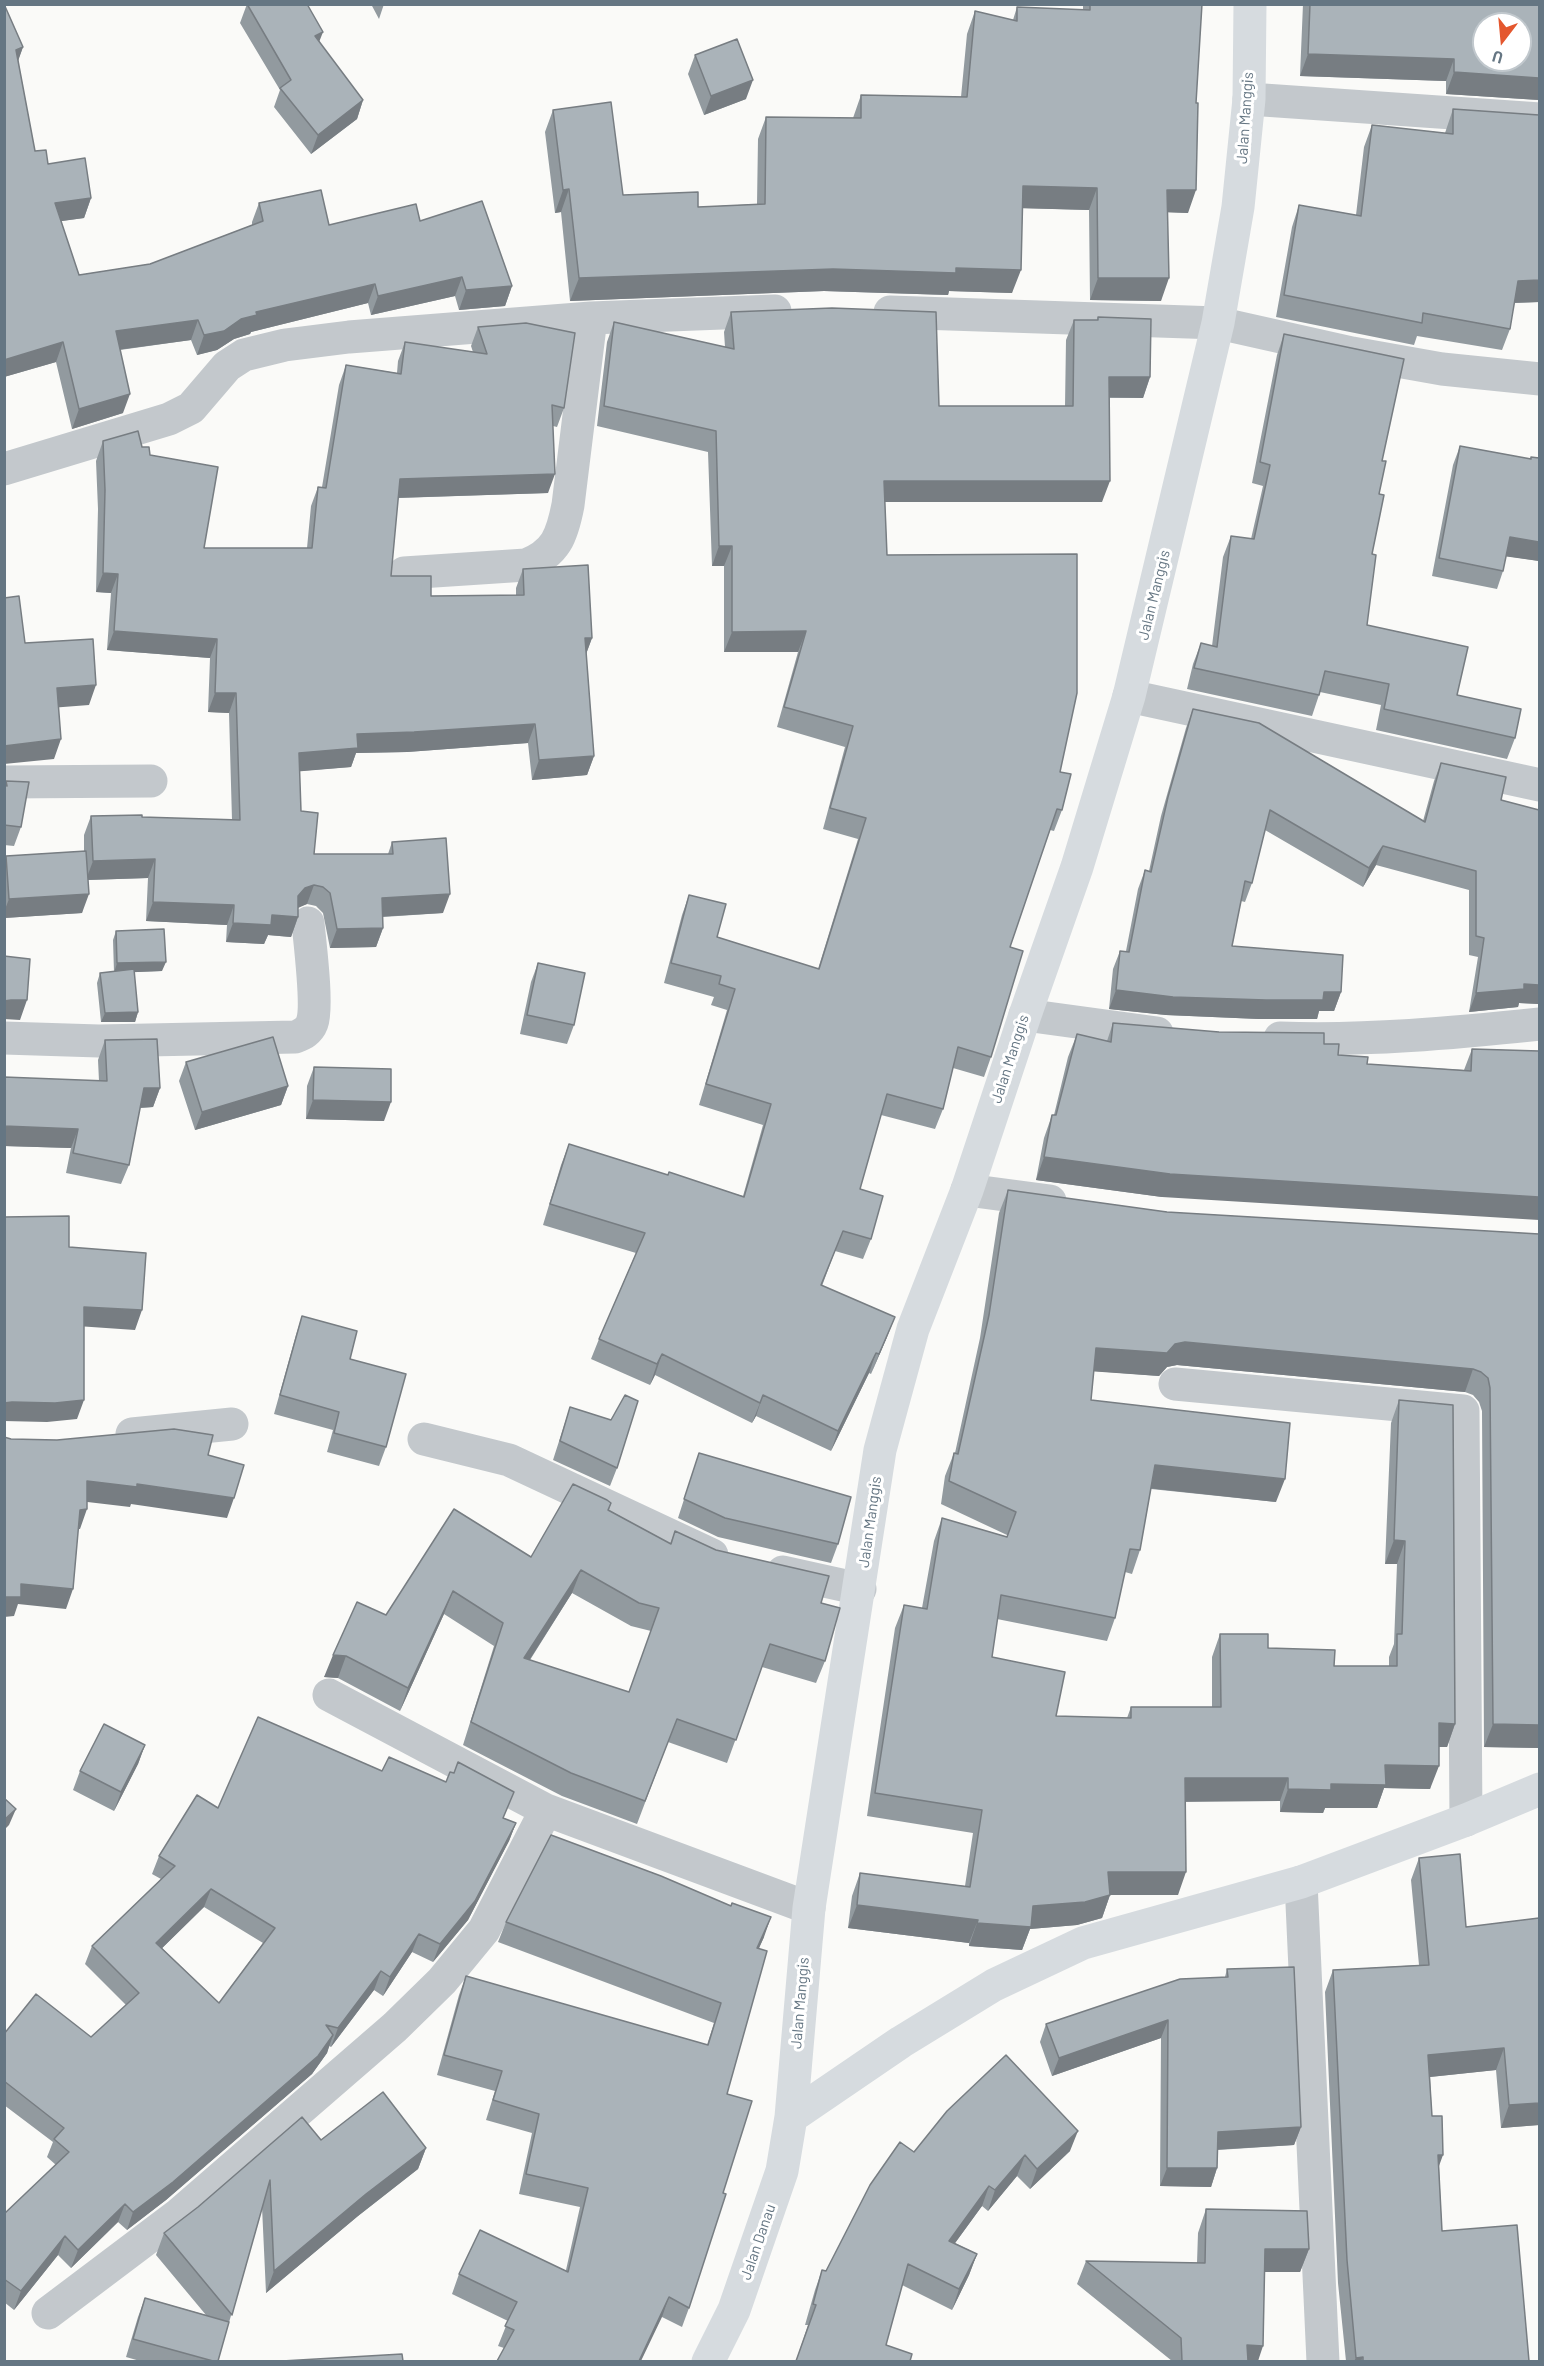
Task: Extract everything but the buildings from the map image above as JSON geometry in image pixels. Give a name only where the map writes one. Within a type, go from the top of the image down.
[{"type":"street","name":"Jalan Manggis","points":[[790,2116],[809,1908],[880,1450],[913,1329],[967,1190],[1077,867],[1129,696],[1218,323],[1238,207],[1249,99],[1250,4]]},
{"type":"street","points":[[1249,99],[1539,119]]},
{"type":"street","points":[[4,469],[169,419],[191,408],[227,366],[244,356],[266,348],[349,337],[591,318],[801,310]]},
{"type":"street","points":[[860,311],[1218,323],[1352,353],[1420,365],[1539,380]]},
{"type":"street","points":[[404,573],[526,565],[541,559],[555,545],[564,526],[568,505],[591,318]]},
{"type":"street","points":[[1129,696],[1539,785]]},
{"type":"street","points":[[4,782],[151,781]]},
{"type":"street","points":[[4,1038],[99,1041],[295,1037],[308,1031],[313,1022],[308,924]]},
{"type":"street","points":[[1025,1016],[1186,1035]]},
{"type":"street","points":[[1253,1037],[1320,1039],[1480,1030],[1539,1024]]},
{"type":"street","points":[[967,1190],[1080,1205]]},
{"type":"street","points":[[1175,1384],[1463,1411],[1466,1820]]},
{"type":"street","points":[[106,1436],[232,1424]]},
{"type":"street","points":[[424,1439],[509,1460],[712,1556],[860,1589]]},
{"type":"street","points":[[329,1695],[546,1810],[809,1908]]},
{"type":"street","points":[[790,2116],[901,2042],[994,1985],[1083,1943],[1301,1882],[1539,1790]]},
{"type":"street","points":[[48,2313],[178,2215],[395,2027],[442,1981],[484,1930],[546,1810]]},
{"type":"street","points":[[1301,1882],[1323,2361]]},
{"type":"street","name":"Jalan Danau","points":[[708,2361],[734,2310],[756,2250],[782,2171],[790,2116]]}]
